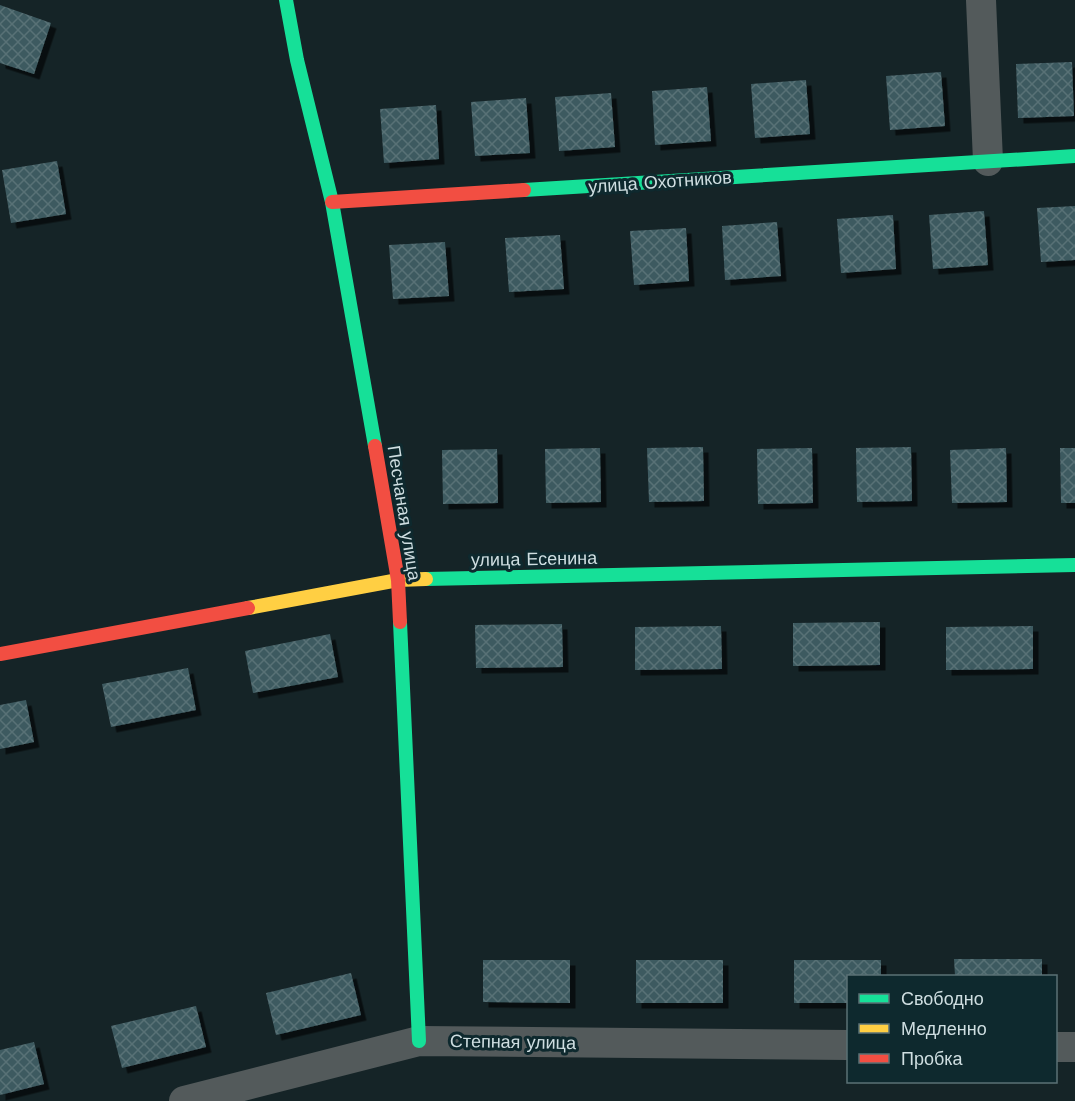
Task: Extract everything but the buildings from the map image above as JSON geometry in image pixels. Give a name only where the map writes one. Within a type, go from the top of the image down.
[{"type":"street","name":"Песчаная улица","points":[[286,0],[297,60],[332,202],[398,580],[419,1041]]},
{"type":"street","points":[[981,0],[988,161]]},
{"type":"street","name":"улица Охотников","points":[[332,202],[1075,156]]},
{"type":"street","name":"улица Есенина","points":[[0,654],[398,580],[1075,565]]},
{"type":"street","name":"Степная улица","points":[[184,1101],[419,1041],[847,1045]]},
{"type":"street","points":[[1057,1047],[1075,1047]]},
{"type":"traffic: fast","points":[[286,0],[297,60],[332,202],[375,446]]},
{"type":"traffic: fast","points":[[524,190],[1075,156]]},
{"type":"traffic: fast","points":[[426,579],[1075,565]]},
{"type":"traffic: fast","points":[[400,622],[419,1041]]},
{"type":"traffic: slow","points":[[248,608],[398,580],[426,579]]},
{"type":"traffic: jam","points":[[332,202],[524,190]]},
{"type":"traffic: jam","points":[[375,446],[398,580],[400,622]]},
{"type":"traffic: jam","points":[[0,654],[248,608]]}]
